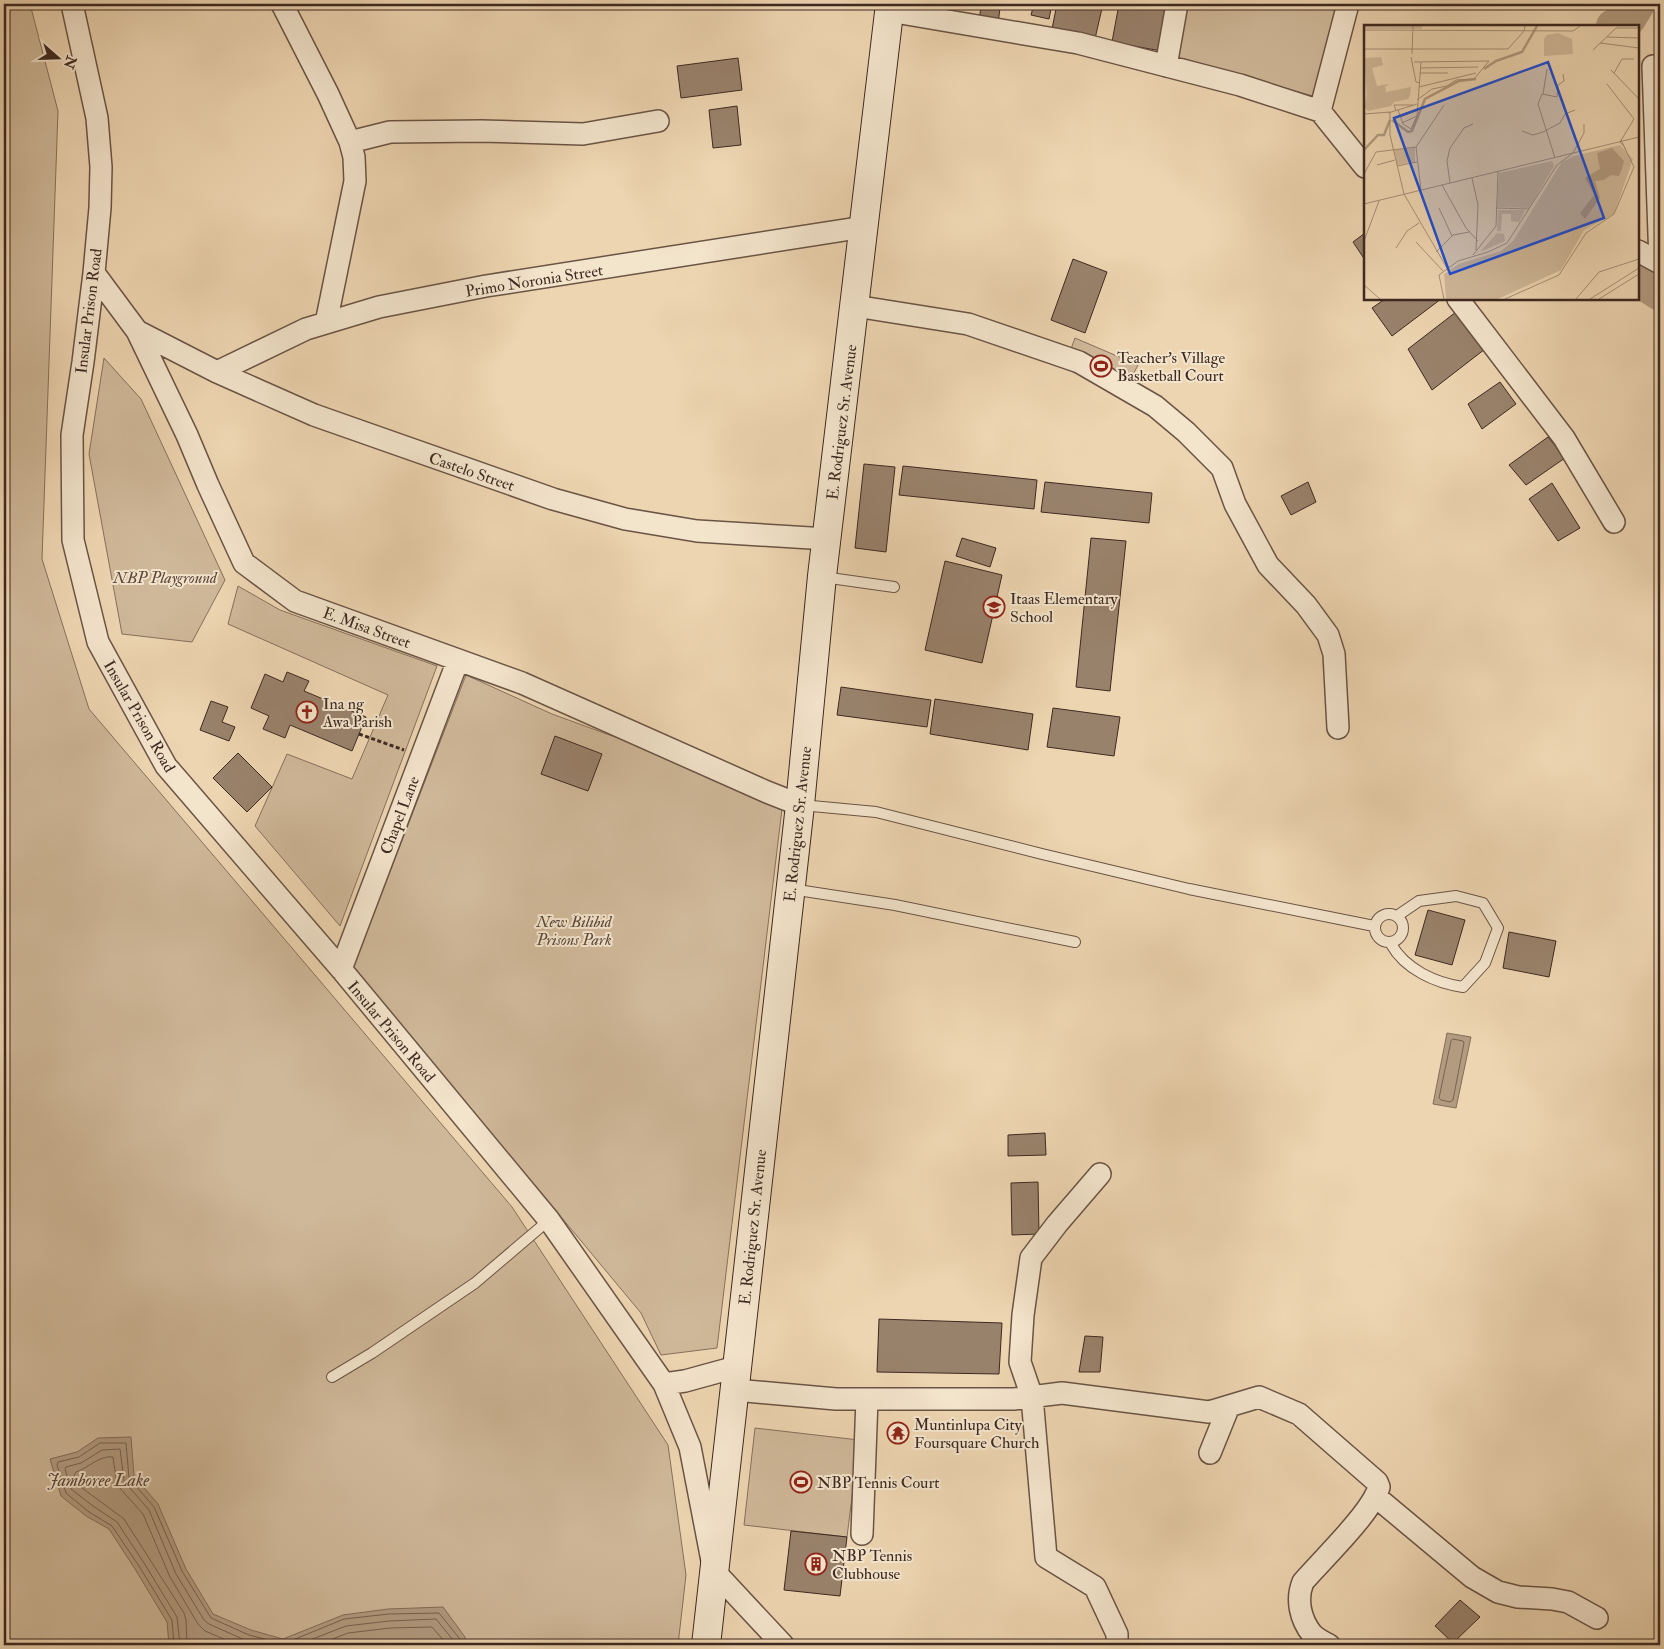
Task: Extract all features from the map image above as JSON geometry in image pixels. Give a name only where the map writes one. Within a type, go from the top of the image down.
[{"type":"street","name":"Insular Prison Road","points":[[72,4],[96,118],[101,167],[100,208],[94,272],[72,435],[73,540],[98,642],[166,766],[341,969],[549,1220],[664,1384],[690,1447],[714,1571]]},
{"type":"street","points":[[282,4],[328,94],[350,142],[354,157],[355,181],[326,323]]},
{"type":"street","points":[[1166,66],[1177,4]]},
{"type":"street","points":[[1320,111],[1348,4]]},
{"type":"street","points":[[889,7],[1078,43],[1240,85],[1320,111],[1364,166]]},
{"type":"street","name":"E. Rodriguez Sr. Avenue","points":[[706,1645],[800,804],[822,576],[889,7]]},
{"type":"street","points":[[1639,252],[1660,262],[1650,66]]},
{"type":"street","points":[[350,142],[390,132],[481,131],[583,134],[658,121]]},
{"type":"street","name":"Primo Noronia Street","points":[[216,372],[306,329],[378,307],[486,286],[864,227]]},
{"type":"street","name":"E. Misa Street","points":[[94,272],[137,331],[187,435],[244,563],[295,601],[522,683],[767,792],[800,804]]},
{"type":"street","points":[[1459,300],[1564,438],[1614,522]]},
{"type":"street","points":[[855,306],[968,324],[1079,362],[1155,406],[1186,432],[1222,468],[1239,511],[1268,564],[1306,605],[1328,635],[1334,654],[1338,728]]},
{"type":"street","name":"Castelo Street","points":[[137,331],[216,372],[314,415],[571,504],[626,519],[697,531],[827,539]]},
{"type":"street","name":"Chapel Lane","points":[[341,969],[458,660]]},
{"type":"street","points":[[1100,1174],[1031,1258],[1023,1315],[1020,1362],[1032,1397],[1046,1557],[1095,1587],[1117,1634],[1117,1645]]},
{"type":"street","points":[[664,1384],[735,1378],[836,1399],[1004,1399],[1062,1393],[1209,1412],[1259,1398],[1299,1414],[1379,1486],[1375,1496],[1355,1524],[1303,1582],[1300,1590],[1298,1600],[1304,1620],[1313,1635],[1328,1645]]},
{"type":"street","points":[[862,1534],[867,1399]]},
{"type":"street","points":[[1210,1453],[1229,1406]]},
{"type":"street","points":[[1375,1496],[1472,1577],[1498,1592],[1518,1597],[1568,1602],[1597,1618]]},
{"type":"street","points":[[714,1571],[783,1645]]},
{"type":"lane","points":[[822,576],[894,587]]},
{"type":"lane","points":[[800,804],[876,812],[1180,887],[1374,926]]},
{"type":"lane","points":[[790,888],[895,905],[1075,942]]},
{"type":"lane","points":[[1391,944],[1401,938],[1404,926],[1397,916],[1387,913],[1378,918],[1374,926],[1378,940],[1391,944],[1397,954],[1415,970],[1447,985],[1464,987],[1484,963],[1498,928],[1484,903],[1456,896],[1419,901],[1397,916]]},
{"type":"lane","points":[[332,1377],[372,1353],[475,1283],[549,1220]]},
{"type":"path","points":[[359,734],[421,756]]},
{"type":"green space","points":[[4,4],[30,4],[58,111],[42,559],[89,709],[512,1207],[668,1445],[686,1575],[678,1645],[4,1645]]},
{"type":"green space","points":[[1185,4],[1338,4],[1316,97],[1175,56]]},
{"type":"green space","name":"Teacher's Village Basketball Court","points":[[1075,338],[1138,365],[1123,394],[1064,368]]},
{"type":"green space","name":"NBP Playground","points":[[104,358],[141,399],[225,580],[192,642],[122,634],[89,454]]},
{"type":"green space","points":[[238,586],[280,610],[437,666],[340,926],[255,826],[287,754],[352,779],[388,695],[228,624]]},
{"type":"green space","name":"New Bilibid Prisons Park","points":[[466,675],[552,714],[626,741],[782,809],[717,1348],[661,1355],[641,1313],[353,967]]},
{"type":"green space","name":"NBP Tennis Court","points":[[755,1428],[859,1440],[847,1537],[744,1525]]},
{"type":"water","points":[[1447,1033],[1471,1037],[1456,1108],[1433,1104]]},
{"type":"water","name":"Jamboree Lake","points":[[131,1437],[134,1476],[158,1504],[186,1569],[213,1614],[251,1630],[283,1639],[343,1615],[388,1609],[443,1607],[465,1637],[464,1645],[169,1645],[167,1622],[135,1569],[109,1529],[86,1516],[61,1496],[50,1459],[77,1452],[98,1438]]},
{"type":"building","points":[[1034,4],[1052,4],[1049,19],[1031,15]]},
{"type":"building","points":[[1057,4],[1103,4],[1094,43],[1051,34]]},
{"type":"building","points":[[1119,4],[1160,4],[1170,6],[1161,51],[1112,42]]},
{"type":"building","points":[[981,6],[1000,8],[998,24],[979,21]]},
{"type":"building","points":[[738,58],[742,90],[681,98],[677,66]]},
{"type":"building","points":[[737,106],[741,145],[713,148],[709,110]]},
{"type":"building","points":[[1364,234],[1364,258],[1353,242]]},
{"type":"building","points":[[1073,259],[1107,272],[1085,333],[1051,320]]},
{"type":"building","points":[[1384,300],[1440,300],[1392,336],[1372,308]]},
{"type":"building","points":[[1456,312],[1485,349],[1432,390],[1408,349]]},
{"type":"building","points":[[1500,382],[1516,404],[1482,429],[1468,404]]},
{"type":"building","points":[[1548,437],[1565,458],[1526,485],[1509,465]]},
{"type":"building","points":[[864,464],[895,467],[886,552],[855,548]]},
{"type":"building","points":[[903,466],[1037,480],[1034,509],[899,495]]},
{"type":"building","points":[[1045,482],[1152,493],[1149,523],[1041,512]]},
{"type":"building","points":[[1308,482],[1316,502],[1291,515],[1281,496]]},
{"type":"building","points":[[1552,483],[1580,528],[1558,541],[1529,499]]},
{"type":"building","points":[[962,538],[996,548],[990,567],[956,556]]},
{"type":"building","points":[[1091,538],[1126,541],[1110,691],[1076,687]]},
{"type":"building","points":[[945,561],[1002,575],[982,663],[925,650]]},
{"type":"building","name":"Ina ng Awa Parish","points":[[287,672],[309,681],[304,691],[366,717],[352,751],[290,725],[285,738],[263,729],[269,716],[251,708],[265,674],[283,682]]},
{"type":"building","points":[[841,687],[931,700],[927,727],[837,715]]},
{"type":"building","points":[[935,699],[1033,714],[1028,750],[930,734]]},
{"type":"building","points":[[211,701],[228,707],[222,722],[235,727],[229,741],[200,730]]},
{"type":"building","points":[[1053,708],[1120,717],[1114,756],[1047,747]]},
{"type":"building","points":[[555,736],[602,754],[588,791],[541,774]]},
{"type":"building","points":[[238,753],[272,787],[247,812],[213,778]]},
{"type":"building","points":[[1428,910],[1465,920],[1452,965],[1415,955]]},
{"type":"building","points":[[1509,932],[1556,941],[1549,977],[1503,968]]},
{"type":"building","points":[[1045,1133],[1046,1155],[1008,1156],[1008,1135]]},
{"type":"building","points":[[1038,1182],[1039,1234],[1012,1235],[1011,1183]]},
{"type":"building","points":[[879,1319],[1002,1323],[999,1374],[877,1372]]},
{"type":"building","points":[[1085,1336],[1103,1337],[1100,1372],[1079,1372]]},
{"type":"building","name":"NBP Tennis Clubhouse","points":[[791,1531],[847,1537],[840,1596],[784,1590]]},
{"type":"building","points":[[1460,1600],[1480,1617],[1453,1643],[1435,1626]]},
{"type":"waterway","points":[[1615,25],[1629,19],[1638,4]]},
{"type":"waterway","points":[[1639,281],[1660,294]]},
{"type":"place","name":"Teacher's Village Basketball Court","points":[[1101,366]]},
{"type":"place","name":"Itaas Elementary School","points":[[994,607]]},
{"type":"place","name":"Ina ng Awa Parish","points":[[307,712]]},
{"type":"place","name":"Muntinlupa City Foursquare Church","points":[[898,1433]]},
{"type":"place","name":"NBP Tennis Court","points":[[801,1482]]},
{"type":"place","name":"NBP Tennis Clubhouse","points":[[816,1564]]}]
